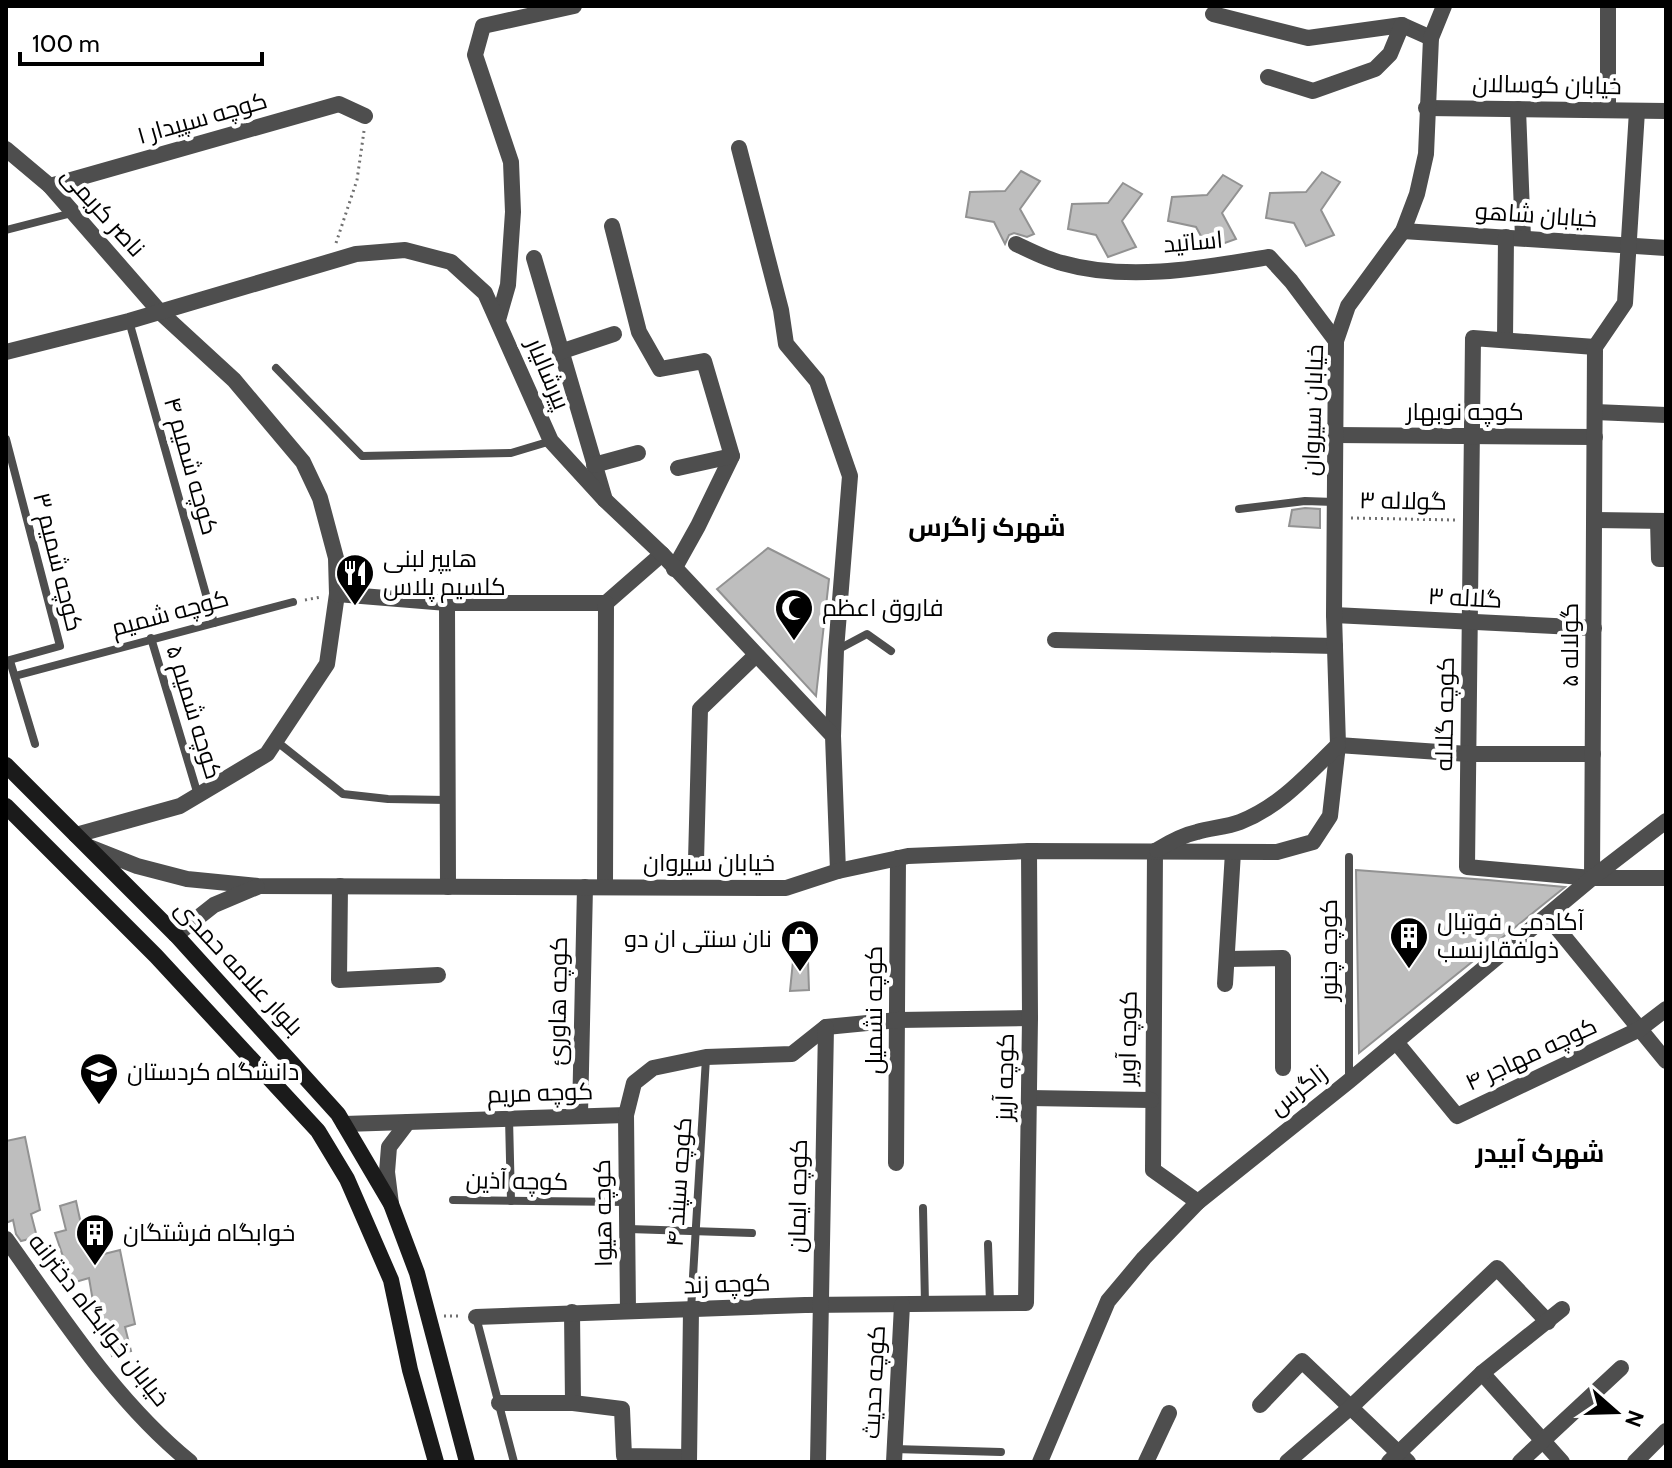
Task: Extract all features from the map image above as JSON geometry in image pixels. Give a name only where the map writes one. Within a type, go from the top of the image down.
[{"type":"main road","name":"بلوار علامه حمدی","points":[[6,765],[176,935],[307,1077],[344,1124],[391,1204],[417,1273],[467,1462]]},
{"type":"main road","points":[[6,806],[156,956],[318,1131],[347,1179],[391,1280],[410,1370],[436,1462]]},
{"type":"main road","points":[[410,1370],[439,1363]]},
{"type":"street","points":[[498,320],[508,285],[513,212],[511,162],[475,55],[483,26],[574,6]]},
{"type":"street","name":"خیابان سیروان","points":[[82,841],[137,866],[187,879],[258,886],[786,888],[838,871],[898,858],[1029,851],[1277,852],[1313,842],[1330,816],[1338,745],[1334,615],[1336,341],[1348,306],[1403,231],[1417,194],[1426,154],[1431,38],[1444,6]]},
{"type":"street","points":[[1608,6],[1608,110]]},
{"type":"street","points":[[1213,14],[1308,38],[1402,25],[1431,38]]},
{"type":"street","points":[[1268,77],[1313,91],[1375,69],[1390,54],[1402,25]]},
{"type":"street","name":"کوچه سپیدار ۱","points":[[50,186],[339,104],[365,116]]},
{"type":"street","name":"خیابان کوسالان","points":[[1426,108],[1666,111]]},
{"type":"street","points":[[1518,109],[1515,238],[1505,340],[1595,347],[1625,303],[1637,111]]},
{"type":"street","points":[[739,148],[781,310],[786,344],[817,381],[850,476],[836,650],[833,736],[838,871]]},
{"type":"street","name":"ناصر کریمی","points":[[6,149],[50,186],[160,312],[234,380],[303,462],[320,498],[336,558],[337,594],[327,664],[267,754],[180,806],[82,841]]},
{"type":"street","points":[[612,226],[639,332],[660,369],[704,361],[732,456],[674,569]]},
{"type":"street","name":"خیابان شاهو","points":[[1403,231],[1666,248]]},
{"type":"street","name":"اساتید","points":[[1016,244],[1062,263],[1116,272],[1200,268],[1269,257],[1336,341]]},
{"type":"street","name":"پیرشالیار","points":[[6,352],[129,321],[356,254],[405,250],[451,262],[485,293],[551,441],[833,736]]},
{"type":"street","points":[[534,258],[605,500]]},
{"type":"street","points":[[560,352],[614,334]]},
{"type":"street","name":"کوچه گلاله","points":[[1505,340],[1473,338],[1467,867],[1592,878]]},
{"type":"street","name":"گولاله ۵","points":[[1592,878],[1595,347]]},
{"type":"street","points":[[1595,412],[1666,415]]},
{"type":"street","name":"کوچه نوبهار","points":[[1334,435],[1595,437]]},
{"type":"street","points":[[594,465],[638,453]]},
{"type":"street","points":[[678,468],[732,456]]},
{"type":"street","points":[[1595,520],[1662,521],[1659,559],[1666,559]]},
{"type":"street","points":[[337,594],[447,603],[606,603],[662,554]]},
{"type":"street","points":[[447,603],[448,887]]},
{"type":"street","points":[[605,887],[606,603]]},
{"type":"street","name":"گلاله ۳","points":[[1334,615],[1594,628]]},
{"type":"street","points":[[1055,640],[1335,646]]},
{"type":"street","points":[[696,861],[700,709],[755,656]]},
{"type":"street","points":[[1338,745],[1468,754],[1593,754]]},
{"type":"street","name":"خیابان سیروان","points":[[1155,851],[1178,838],[1239,823],[1273,806],[1338,745]]},
{"type":"street","name":"زاگرس","points":[[1042,1461],[1108,1301],[1198,1202],[1349,1081],[1592,878],[1666,821]]},
{"type":"street","name":"کوچه آریز","points":[[1026,1303],[1029,851]]},
{"type":"street","name":"کوچه آویر","points":[[1155,851],[1151,1100],[1153,1170],[1198,1202]]},
{"type":"street","points":[[1225,984],[1233,852]]},
{"type":"street","name":"کوچه نشمیل","points":[[896,1163],[898,858]]},
{"type":"street","points":[[1592,878],[1666,878]]},
{"type":"street","points":[[176,935],[214,905],[258,886]]},
{"type":"street","points":[[340,886],[339,980],[438,975]]},
{"type":"street","name":"کوچه هاورئ","points":[[580,1115],[585,887]]},
{"type":"street","points":[[1548,917],[1666,1061]]},
{"type":"street","points":[[1227,959],[1283,958],[1283,1068]]},
{"type":"street","name":"کوچه مهاجر ۴","points":[[1396,1042],[1457,1116],[1640,1029],[1666,1009]]},
{"type":"street","points":[[626,1115],[634,1083],[653,1068],[706,1057],[792,1054],[826,1027],[898,1020],[1030,1018]]},
{"type":"street","name":"کوچه ایمان","points":[[818,1462],[826,1027]]},
{"type":"street","points":[[1029,1098],[1151,1100]]},
{"type":"street","name":"کوچه مریم","points":[[344,1124],[626,1115]]},
{"type":"street","name":"کوچه هیوا","points":[[626,1115],[628,1311]]},
{"type":"street","points":[[391,1204],[387,1172],[389,1147],[408,1122]]},
{"type":"street","name":"خیابان خوابگاه دخترانه","points":[[6,1239],[110,1382],[163,1440],[190,1462]]},
{"type":"street","points":[[1287,1462],[1352,1406],[1497,1268],[1548,1322]]},
{"type":"street","name":"کوچه زند","points":[[476,1317],[820,1305],[1026,1303]]},
{"type":"street","name":"کوچه حدیث","points":[[894,1456],[902,1305]]},
{"type":"street","points":[[1260,1405],[1302,1361],[1352,1406],[1399,1459],[1482,1373],[1562,1309]]},
{"type":"street","points":[[499,1403],[573,1403],[622,1409],[624,1456],[689,1460],[691,1310]]},
{"type":"street","points":[[572,1312],[573,1403]]},
{"type":"street","points":[[1520,1462],[1621,1368]]},
{"type":"street","points":[[1482,1373],[1562,1462]]},
{"type":"street","points":[[1146,1462],[1169,1413]]},
{"type":"street","points":[[1635,1462],[1666,1431]]},
{"type":"lane","points":[[6,230],[72,213]]},
{"type":"lane","name":"کوچه شمیم ۴","points":[[129,321],[214,623]]},
{"type":"lane","points":[[276,368],[362,456],[511,453],[551,441]]},
{"type":"lane","name":"کوچه شمیم ۳","points":[[6,439],[60,646],[8,661]]},
{"type":"lane","points":[[1239,509],[1305,501],[1334,510]]},
{"type":"lane","name":"کوچه شمیم","points":[[15,676],[293,602]]},
{"type":"lane","points":[[836,650],[867,634],[891,651]]},
{"type":"lane","name":"کوچه شمیم ۵","points":[[151,638],[198,796]]},
{"type":"lane","points":[[8,661],[35,744]]},
{"type":"lane","points":[[276,741],[343,794],[447,800]]},
{"type":"lane","name":"کوچه چنور","points":[[1349,857],[1349,1081]]},
{"type":"lane","name":"کوچه سپند ۴","points":[[691,1310],[706,1057]]},
{"type":"lane","points":[[509,1118],[511,1201]]},
{"type":"lane","name":"کوچه آذین","points":[[453,1200],[628,1202]]},
{"type":"lane","points":[[923,1208],[925,1305]]},
{"type":"lane","points":[[629,1229],[752,1233]]},
{"type":"lane","points":[[988,1244],[990,1304]]},
{"type":"lane","points":[[476,1317],[514,1462]]},
{"type":"lane","points":[[894,1456],[1001,1452]]},
{"type":"path","points":[[330,262],[357,180],[365,116]]},
{"type":"path","name":"گولاله ۳","points":[[1334,510],[1471,521]]},
{"type":"path","points":[[293,602],[337,594]]},
{"type":"path","points":[[429,1315],[476,1317]]},
{"type":"building","points":[[1021,171],[1040,181],[1020,209],[1034,234],[1027,237],[1014,233],[1009,235],[1005,244],[994,222],[966,217],[970,192],[1005,191]]},
{"type":"building","points":[[1322,172],[1340,182],[1321,210],[1334,235],[1306,246],[1294,223],[1266,218],[1270,193],[1306,192]]},
{"type":"building","points":[[1223,175],[1242,186],[1222,213],[1236,239],[1208,249],[1196,227],[1168,221],[1172,197],[1207,195]]},
{"type":"building","points":[[1123,183],[1142,194],[1122,221],[1136,247],[1108,257],[1096,235],[1068,229],[1072,204],[1108,203]]},
{"type":"building","points":[[1320,509],[1320,528],[1289,526],[1292,510]]},
{"type":"building","name":"فاروق اعظم","points":[[768,548],[829,579],[816,696],[717,589]]},
{"type":"building","name":"آکادمی فوتبال ذولفقارنسب","points":[[1356,870],[1488,880],[1565,887],[1359,1053]]},
{"type":"building","name":"نان سنتی ان دو","points":[[808,960],[809,990],[790,991],[793,961]]},
{"type":"building","points":[[25,1137],[40,1210],[31,1214],[37,1237],[21,1241],[13,1220],[6,1223],[6,1141]]},
{"type":"building","name":"خوابگاه فرشتگان","points":[[76,1201],[81,1224],[93,1222],[100,1255],[120,1250],[135,1324],[125,1327],[131,1351],[112,1356],[108,1334],[99,1337],[89,1278],[72,1283],[55,1233],[66,1230],[60,1206]]},
{"type":"place","name":"هایپر لبنی کلسیم پلاس","points":[[355,607]]},
{"type":"place","name":"فاروق اعظم","points":[[794,642]]},
{"type":"place","name":"آکادمی فوتبال ذولفقارنسب","points":[[1409,970]]},
{"type":"place","name":"نان سنتی ان دو","points":[[800,973]]},
{"type":"place","name":"دانشگاه کردستان","points":[[99,1106]]},
{"type":"place","name":"خوابگاه فرشتگان","points":[[95,1267]]},
{"type":"district","name":"شهرک زاگرس","points":[[987,527]]},
{"type":"district","name":"شهرک آبیدر","points":[[1540,1153]]}]
